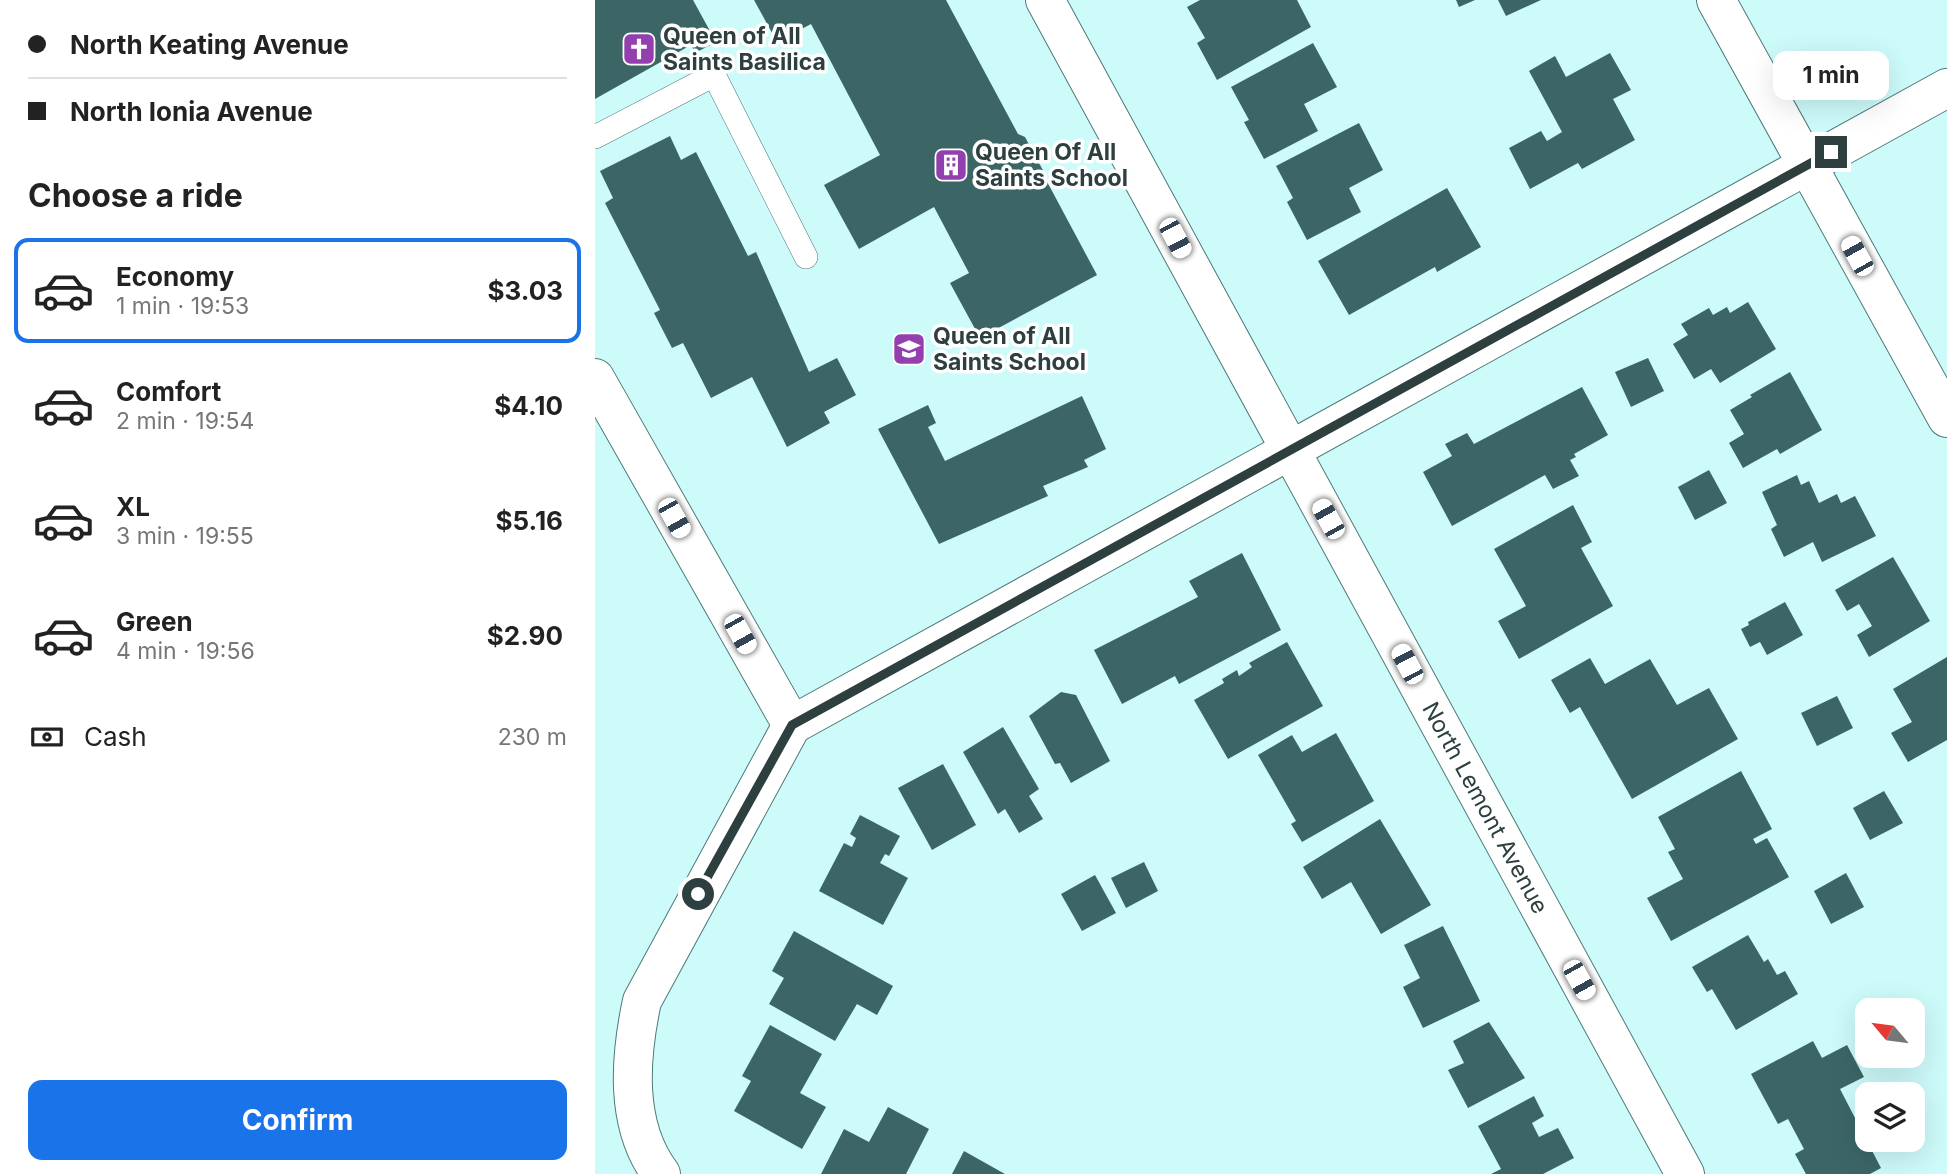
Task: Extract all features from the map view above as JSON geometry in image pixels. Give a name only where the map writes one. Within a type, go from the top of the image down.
[{"type":"street","name":"North Lemont Avenue","points":[[1045,0],[1685,1174]]},
{"type":"street","points":[[1716,0],[1947,418]]},
{"type":"street","points":[[661,1174],[641,1128],[631,1085],[634,1039],[642,1001],[792,725],[1947,88]]},
{"type":"street","points":[[595,379],[792,725]]},
{"type":"lane","points":[[595,137],[714,75],[806,257]]},
{"type":"building","name":"Queen of All Saints Basilica","points":[[595,0],[693,0],[716,42],[695,53],[691,45],[595,99]]},
{"type":"building","name":"Queen Of All Saints School","points":[[754,0],[946,0],[1018,134],[1025,137],[1097,275],[980,338],[950,283],[969,273],[934,207],[859,249],[824,185],[880,155],[811,24],[777,42]]},
{"type":"building","points":[[1200,0],[1297,0],[1311,27],[1217,80],[1197,43],[1205,38],[1187,7]]},
{"type":"building","points":[[1456,0],[1475,0],[1459,7]]},
{"type":"building","points":[[1498,0],[1541,0],[1506,16]]},
{"type":"building","points":[[1313,43],[1337,87],[1304,104],[1318,131],[1264,159],[1244,122],[1249,120],[1231,87]]},
{"type":"building","points":[[1610,53],[1631,90],[1613,99],[1635,140],[1582,169],[1578,163],[1530,189],[1509,148],[1541,131],[1547,141],[1562,132],[1529,71],[1555,56],[1566,77]]},
{"type":"building","points":[[1359,123],[1383,170],[1349,188],[1361,212],[1307,240],[1287,202],[1293,198],[1276,166]]},
{"type":"building","points":[[670,136],[681,160],[696,152],[748,256],[756,252],[809,372],[837,358],[856,395],[824,412],[830,423],[787,447],[752,377],[711,398],[683,343],[672,348],[654,313],[660,310],[605,203],[613,198],[600,171]]},
{"type":"building","points":[[1447,188],[1481,247],[1437,272],[1435,267],[1349,315],[1318,261]]},
{"type":"building","points":[[1748,302],[1776,349],[1720,383],[1711,369],[1694,379],[1673,344],[1688,335],[1681,324],[1709,308],[1713,315],[1727,307],[1730,313]]},
{"type":"building","points":[[1648,358],[1664,391],[1631,407],[1615,372]]},
{"type":"building","points":[[1790,372],[1822,430],[1780,454],[1777,449],[1743,468],[1729,443],[1744,434],[1730,410]]},
{"type":"building","points":[[1582,387],[1608,435],[1574,454],[1576,457],[1570,460],[1579,476],[1553,489],[1545,475],[1452,526],[1423,472],[1452,456],[1445,444],[1467,433],[1474,444]]},
{"type":"building","points":[[1082,396],[1106,449],[1084,460],[1088,467],[1043,486],[1048,496],[939,544],[878,429],[928,405],[936,423],[928,427],[945,461]]},
{"type":"building","points":[[1709,470],[1727,503],[1695,520],[1678,487]]},
{"type":"building","points":[[1797,475],[1801,485],[1809,481],[1819,503],[1837,494],[1841,503],[1855,496],[1876,536],[1822,562],[1813,542],[1784,557],[1771,529],[1777,525],[1762,492]]},
{"type":"building","points":[[1573,505],[1592,542],[1581,548],[1613,606],[1519,659],[1498,621],[1526,606],[1494,549]]},
{"type":"building","points":[[1242,553],[1281,630],[1179,684],[1175,676],[1122,704],[1094,650],[1198,597],[1189,581]]},
{"type":"building","points":[[1893,557],[1930,621],[1869,657],[1857,635],[1872,626],[1859,604],[1847,611],[1835,590]]},
{"type":"building","points":[[1785,602],[1803,635],[1767,655],[1760,642],[1750,647],[1741,629],[1749,625],[1748,622]]},
{"type":"building","points":[[1287,642],[1323,706],[1228,759],[1194,700],[1224,683],[1222,679],[1237,670],[1239,676],[1252,667],[1249,663]]},
{"type":"building","points":[[1947,657],[1947,740],[1908,762],[1891,733],[1912,722],[1893,689]]},
{"type":"building","points":[[1590,658],[1605,684],[1650,659],[1677,705],[1709,688],[1738,739],[1632,799],[1580,707],[1570,713],[1551,680]]},
{"type":"building","points":[[1061,692],[1076,695],[1110,761],[1071,783],[1060,763],[1055,764],[1029,716]]},
{"type":"building","points":[[1837,696],[1853,728],[1817,746],[1801,713]]},
{"type":"building","points":[[1003,727],[1039,789],[1029,796],[1043,819],[1019,833],[1005,809],[998,814],[963,752]]},
{"type":"building","points":[[1336,733],[1374,801],[1302,842],[1291,824],[1296,821],[1258,755],[1292,735],[1302,752]]},
{"type":"building","points":[[943,764],[976,825],[932,850],[898,788]]},
{"type":"building","points":[[1741,771],[1772,829],[1753,839],[1756,844],[1767,838],[1789,877],[1671,941],[1647,898],[1683,879],[1668,852],[1675,849],[1658,817]]},
{"type":"building","points":[[1884,791],[1903,823],[1870,840],[1853,808]]},
{"type":"building","points":[[860,815],[900,836],[889,856],[885,854],[880,863],[908,878],[883,925],[819,891],[844,843],[852,847],[856,838],[850,834]]},
{"type":"building","points":[[1380,819],[1431,905],[1381,934],[1351,882],[1322,899],[1303,867]]},
{"type":"building","points":[[1144,862],[1158,891],[1126,908],[1111,878]]},
{"type":"building","points":[[1846,873],[1864,907],[1831,924],[1814,891]]},
{"type":"building","points":[[1095,875],[1116,913],[1082,931],[1061,894]]},
{"type":"building","points":[[1443,926],[1480,1001],[1423,1028],[1403,987],[1420,978],[1404,945]]},
{"type":"building","points":[[794,931],[893,986],[877,1015],[857,1004],[835,1041],[769,1004],[784,978],[772,971]]},
{"type":"building","points":[[1748,935],[1764,962],[1768,959],[1777,975],[1785,971],[1798,994],[1736,1030],[1712,989],[1707,992],[1692,967]]},
{"type":"building","points":[[1489,1022],[1525,1078],[1468,1108],[1448,1070],[1464,1063],[1453,1041]]},
{"type":"building","points":[[770,1025],[822,1054],[800,1093],[826,1107],[802,1149],[734,1111],[751,1081],[742,1076]]},
{"type":"building","points":[[1813,1041],[1822,1058],[1847,1045],[1855,1060],[1855,1068],[1859,1068],[1864,1077],[1840,1089],[1855,1118],[1855,1152],[1873,1152],[1881,1168],[1870,1174],[1806,1174],[1795,1154],[1804,1149],[1788,1119],[1778,1124],[1751,1074]]},
{"type":"building","points":[[1534,1096],[1544,1116],[1532,1123],[1539,1137],[1558,1128],[1574,1158],[1543,1174],[1491,1174],[1501,1169],[1478,1126]]},
{"type":"building","points":[[888,1107],[929,1129],[906,1174],[821,1174],[844,1129],[869,1142]]},
{"type":"building","points":[[964,1151],[1005,1174],[952,1174]]},
{"type":"place","name":"Queen of All Saints Basilica","points":[[639,49]]},
{"type":"place","name":"Queen Of All Saints School","points":[[951,165]]},
{"type":"place","name":"Queen of All Saints School","points":[[909,349]]},
{"type":"route","points":[[698,894],[792,725],[1831,152]]}]
